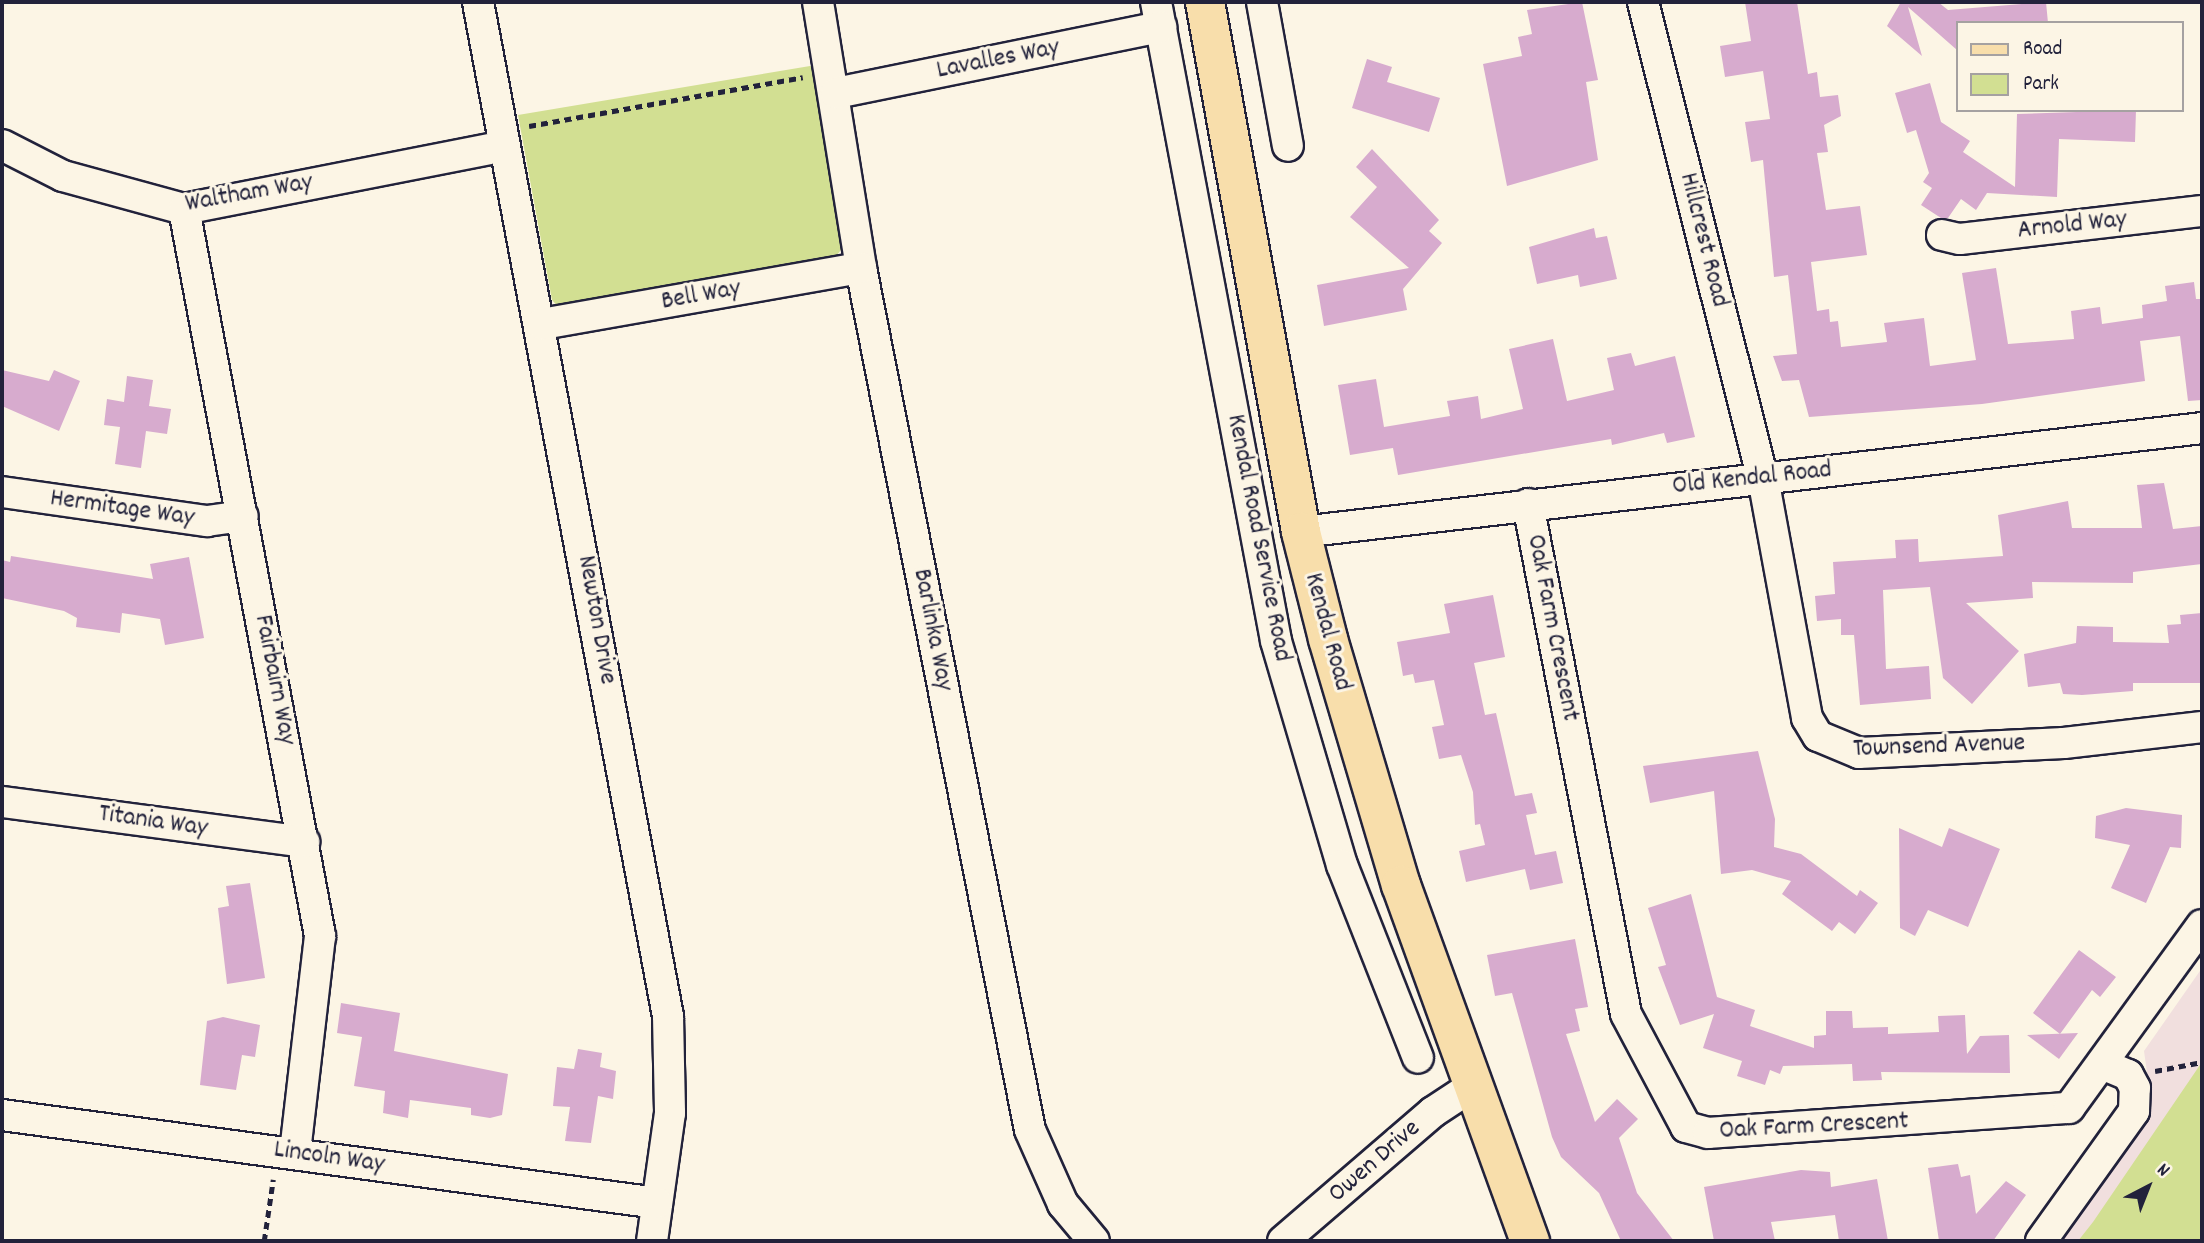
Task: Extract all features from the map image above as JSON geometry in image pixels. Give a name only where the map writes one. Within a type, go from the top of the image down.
[{"type":"main road","name":"Kendal Road","points":[[1205,2],[1301,532],[1358,749],[1471,1087],[1530,1241]]},
{"type":"street","name":"Newton Drive","points":[[478,2],[542,324],[668,1016],[670,1114],[652,1241]]},
{"type":"street","name":"Barlinka Way","points":[[818,2],[861,268],[1030,1130],[1063,1204],[1094,1241]]},
{"type":"street","points":[[1262,2],[1289,146]]},
{"type":"street","name":"Hillcrest Road","points":[[1643,2],[1763,478]]},
{"type":"street","name":"Lavalles Way","points":[[833,82],[1158,14]]},
{"type":"street","name":"Kendal Road Service Road","points":[[1158,14],[1279,653],[1342,865],[1418,1058]]},
{"type":"street","name":"Waltham Way","points":[[2,145],[63,176],[184,209],[504,138]]},
{"type":"street","name":"Fairbairn Way","points":[[184,209],[320,936],[286,1152]]},
{"type":"street","name":"Arnold Way","points":[[1941,235],[1959,239],[2202,211]]},
{"type":"street","name":"Bell Way","points":[[542,324],[861,268]]},
{"type":"street","name":"Old Kendal Road","points":[[1301,532],[2202,428]]},
{"type":"street","name":"Townsend Avenue","points":[[1763,478],[1807,718],[1825,743],[1859,753],[2064,743],[2202,727]]},
{"type":"street","name":"Hermitage Way","points":[[2,492],[207,521],[243,516]]},
{"type":"street","name":"Oak Farm Crescent","points":[[1528,504],[1626,1014],[1686,1127],[1709,1133],[2051,1113],[2076,1103],[2116,1070],[2202,925]]},
{"type":"street","name":"Titania Way","points":[[2,802],[304,842]]},
{"type":"street","points":[[2041,1241],[2134,1111],[2135,1088],[2116,1070]]},
{"type":"street","name":"Owen Drive","points":[[1283,1241],[1471,1087]]},
{"type":"street","name":"Lincoln Way","points":[[2,1115],[657,1203]]},
{"type":"path","points":[[504,138],[833,82]]},
{"type":"path","points":[[2116,1070],[2202,1062]]},
{"type":"path","points":[[264,1241],[286,1152]]},
{"type":"shaded area","points":[[2202,968],[2202,1241],[2054,1241],[2151,1101],[2144,1051]]},
{"type":"green space","points":[[816,65],[847,242],[837,255],[560,309],[552,300],[518,115]]},
{"type":"green space","points":[[2202,1062],[2202,1241],[2078,1241],[2093,1222]]},
{"type":"building","points":[[1582,2],[1598,80],[1586,82],[1598,160],[1507,186],[1483,64],[1522,56],[1518,37],[1532,34],[1527,10]]},
{"type":"building","points":[[1745,2],[1797,2],[1808,74],[1817,72],[1820,97],[1838,95],[1841,116],[1824,125],[1828,152],[1817,153],[1826,210],[1860,206],[1867,255],[1811,262],[1817,311],[1829,309],[1830,322],[1838,321],[1841,347],[1887,342],[1884,323],[1924,318],[1930,366],[1976,360],[1962,273],[1996,268],[2008,344],[2074,339],[2071,311],[2100,307],[2102,324],[2143,318],[2142,305],[2167,301],[2165,286],[2194,282],[2196,299],[2202,299],[2202,400],[2188,401],[2180,336],[2140,341],[2145,381],[1982,404],[1809,417],[1799,380],[1782,381],[1773,356],[1797,354],[1788,275],[1774,277],[1763,160],[1751,162],[1745,122],[1770,119],[1763,71],[1725,77],[1720,46],[1751,41]]},
{"type":"building","points":[[1901,2],[1938,2],[1948,10],[2046,2],[2048,21],[1955,21],[1955,48],[1908,7],[1922,56],[1887,26]]},
{"type":"building","points":[[1367,59],[1392,67],[1387,82],[1440,98],[1429,132],[1352,108]]},
{"type":"building","points":[[1930,83],[1941,122],[1970,141],[1963,152],[2015,187],[2017,114],[2136,112],[2135,142],[2059,139],[2057,197],[1987,193],[1976,210],[1961,199],[1948,218],[1941,218],[1921,205],[1932,188],[1923,182],[1929,173],[1916,130],[1907,133],[1895,93]]},
{"type":"building","points":[[1372,149],[1439,220],[1429,231],[1442,243],[1403,289],[1407,310],[1324,326],[1317,285],[1409,268],[1350,217],[1377,187],[1356,167]]},
{"type":"building","points":[[1594,228],[1596,238],[1607,236],[1617,279],[1580,287],[1578,275],[1537,284],[1529,247]]},
{"type":"building","points":[[1553,339],[1567,401],[1614,390],[1607,358],[1631,353],[1635,366],[1675,356],[1695,437],[1667,443],[1664,433],[1612,445],[1611,439],[1398,475],[1393,448],[1350,455],[1338,385],[1376,379],[1384,427],[1450,416],[1447,401],[1478,396],[1481,419],[1523,409],[1509,349]]},
{"type":"building","points":[[2,370],[49,381],[54,370],[80,381],[59,431],[2,406]]},
{"type":"building","points":[[127,376],[153,380],[149,406],[171,409],[167,434],[146,431],[141,468],[115,464],[120,427],[104,425],[107,399],[124,402]]},
{"type":"building","points":[[2164,483],[2173,529],[2202,526],[2202,564],[2133,572],[2133,583],[2032,582],[2033,598],[1966,603],[2019,651],[1972,704],[1943,678],[1930,587],[1883,590],[1886,669],[1929,666],[1931,699],[1860,705],[1854,635],[1841,635],[1841,619],[1817,621],[1815,596],[1835,594],[1833,562],[1896,558],[1895,540],[1918,539],[1919,562],[2003,556],[1998,515],[2068,501],[2072,528],[2142,528],[2137,485]]},
{"type":"building","points":[[11,556],[153,579],[150,564],[189,557],[204,638],[165,645],[160,619],[122,613],[120,633],[76,627],[77,618],[64,611],[2,598],[2,560],[10,562]]},
{"type":"building","points":[[1493,595],[1505,657],[1474,663],[1485,715],[1496,713],[1515,796],[1532,793],[1537,813],[1526,815],[1535,855],[1556,851],[1563,883],[1530,890],[1525,869],[1466,882],[1459,851],[1485,845],[1480,824],[1475,825],[1473,792],[1461,755],[1439,759],[1432,727],[1444,725],[1434,680],[1415,683],[1413,674],[1403,676],[1397,642],[1450,633],[1444,604]]},
{"type":"building","points":[[2202,613],[2202,683],[2133,683],[2133,691],[2082,695],[2063,694],[2060,683],[2028,687],[2024,654],[2076,643],[2077,626],[2113,627],[2113,642],[2169,643],[2167,625],[2181,624],[2180,615]]},
{"type":"building","points":[[1758,751],[1775,819],[1774,847],[1801,854],[1857,896],[1860,890],[1878,903],[1855,934],[1839,922],[1832,931],[1782,894],[1791,881],[1752,870],[1721,874],[1714,791],[1650,803],[1643,766]]},
{"type":"building","points":[[2126,808],[2182,815],[2181,848],[2170,847],[2146,903],[2111,888],[2130,845],[2095,838],[2096,816]]},
{"type":"building","points":[[1899,828],[1942,847],[1949,828],[2000,849],[1968,927],[1928,910],[1915,936],[1900,928]]},
{"type":"building","points":[[250,883],[265,978],[227,984],[218,908],[229,906],[226,886]]},
{"type":"building","points":[[1691,894],[1717,997],[1755,1010],[1750,1026],[1814,1048],[1814,1036],[1826,1035],[1826,1011],[1852,1011],[1853,1028],[1888,1027],[1888,1034],[1939,1032],[1938,1016],[1965,1015],[1967,1054],[1980,1036],[2009,1035],[2010,1073],[1881,1072],[1882,1080],[1853,1081],[1852,1064],[1783,1066],[1780,1074],[1770,1070],[1765,1085],[1737,1076],[1742,1061],[1703,1048],[1714,1014],[1680,1025],[1658,967],[1666,965],[1648,908]]},
{"type":"building","points":[[1575,939],[1588,1007],[1575,1009],[1580,1031],[1566,1034],[1595,1122],[1617,1099],[1638,1119],[1619,1138],[1637,1193],[1674,1241],[1621,1241],[1599,1193],[1561,1157],[1552,1137],[1512,993],[1495,996],[1487,955]]},
{"type":"building","points":[[2079,950],[2116,977],[2100,997],[2092,990],[2060,1034],[2033,1013]]},
{"type":"building","points":[[341,1003],[400,1013],[394,1051],[508,1074],[502,1115],[490,1118],[471,1115],[471,1108],[410,1100],[408,1118],[383,1113],[385,1091],[354,1086],[362,1037],[337,1033]]},
{"type":"building","points":[[223,1017],[260,1025],[255,1057],[242,1055],[236,1090],[200,1085],[207,1021]]},
{"type":"building","points":[[2078,1033],[2059,1059],[2027,1035]]},
{"type":"building","points":[[578,1049],[602,1053],[600,1067],[616,1071],[613,1099],[598,1096],[591,1143],[565,1141],[570,1107],[553,1106],[557,1067],[574,1069]]},
{"type":"building","points":[[1958,1164],[1961,1177],[1970,1175],[1976,1214],[2006,1181],[2026,1195],[1993,1241],[1939,1241],[1928,1168]]},
{"type":"building","points":[[1801,1170],[1830,1172],[1831,1187],[1877,1179],[1888,1241],[1839,1241],[1835,1215],[1771,1222],[1775,1241],[1714,1241],[1704,1187]]}]
